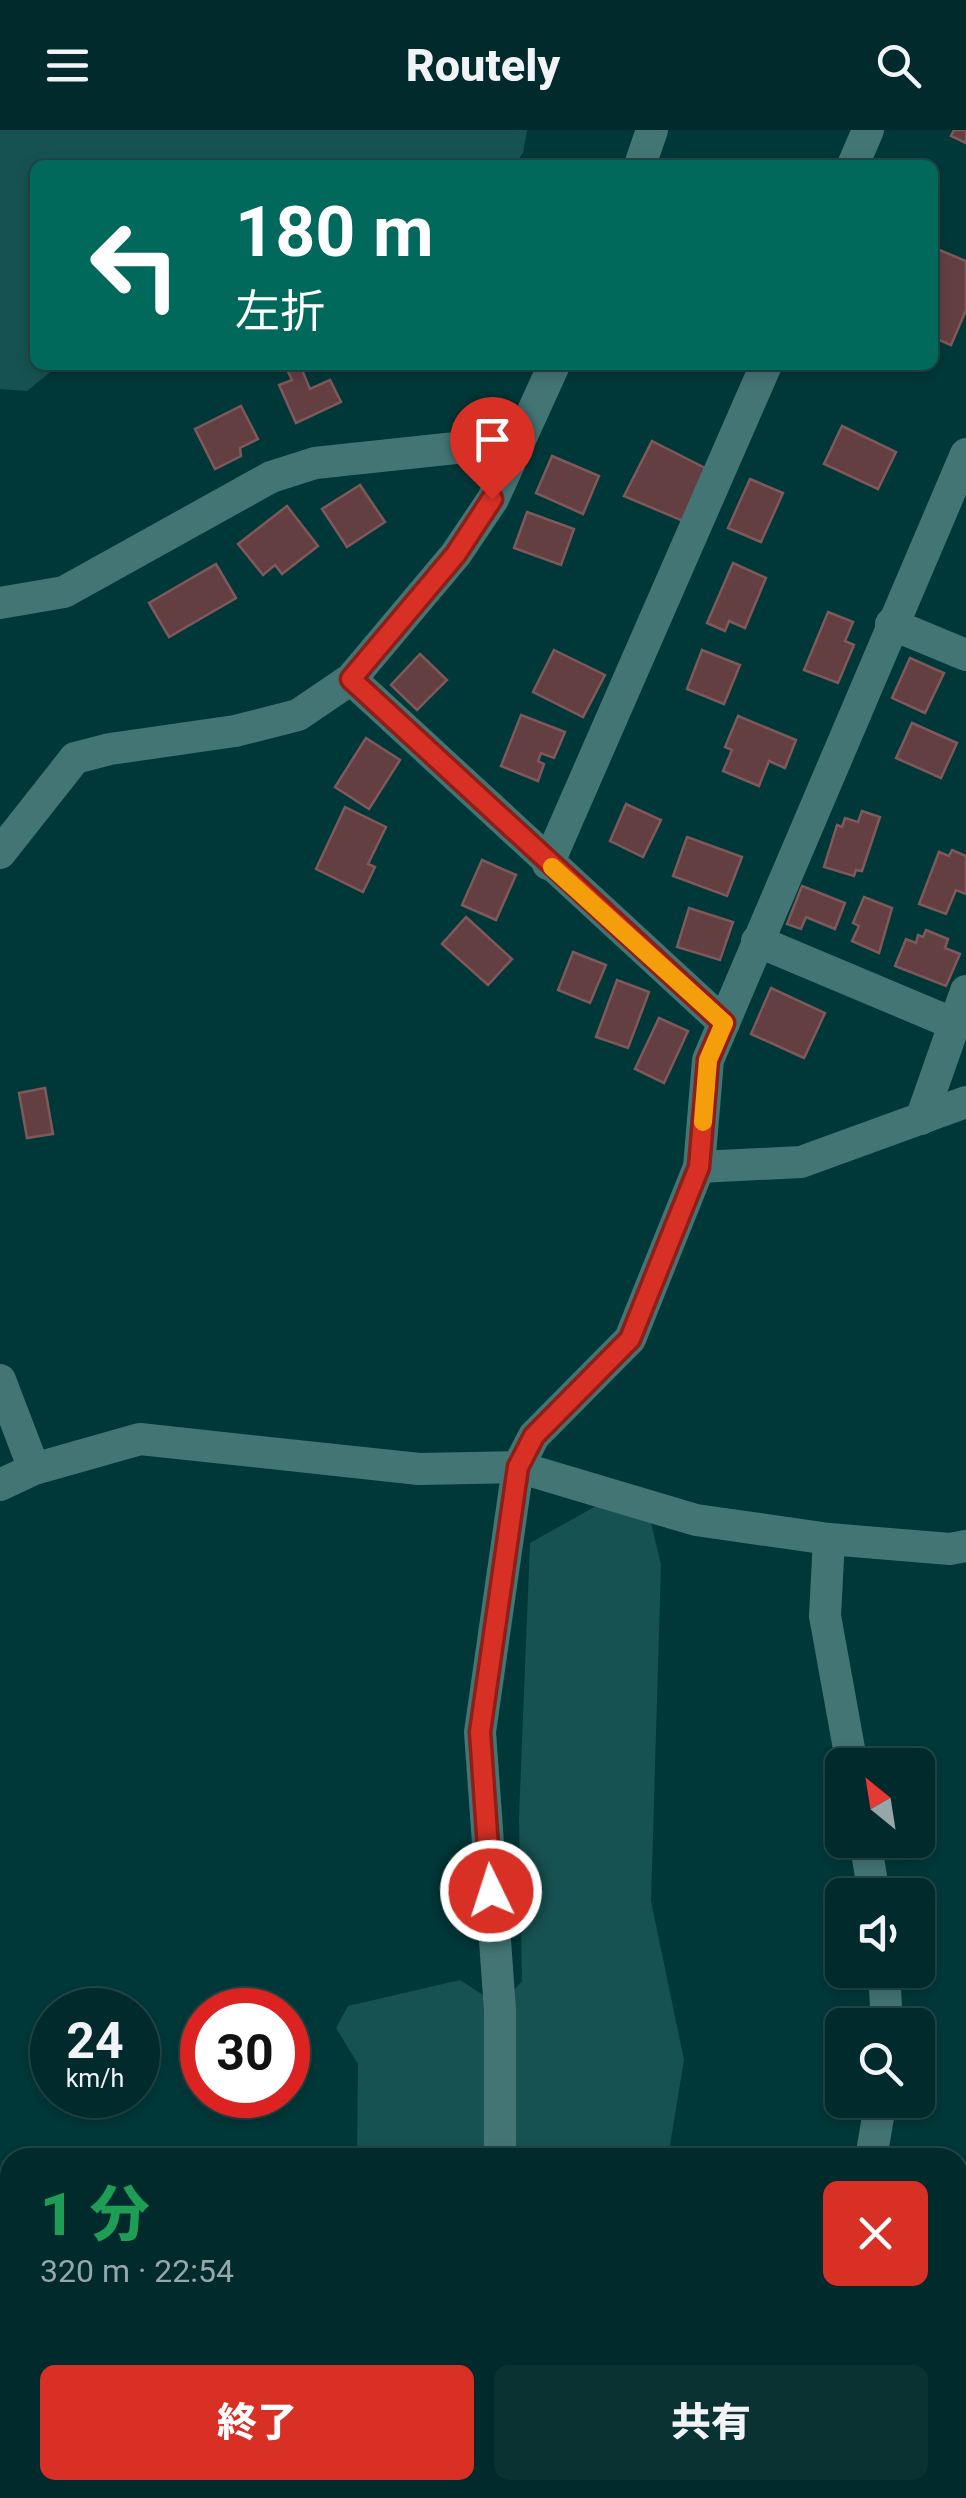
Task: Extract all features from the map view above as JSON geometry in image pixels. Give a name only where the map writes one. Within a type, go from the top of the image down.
[{"type":"street","points":[[642,160],[652,130]]},
{"type":"street","points":[[855,160],[868,130]]},
{"type":"street","points":[[0,853],[76,758],[110,749],[236,731],[298,715],[351,679],[456,554],[492,499],[552,370]]},
{"type":"street","points":[[548,864],[764,370]]},
{"type":"street","points":[[0,603],[64,592],[272,477],[315,464],[474,446],[514,454]]},
{"type":"street","points":[[500,2148],[500,2010],[480,1732],[518,1467],[534,1436],[630,1339],[699,1167],[708,1060],[966,454]]},
{"type":"street","points":[[891,624],[966,655]]},
{"type":"street","points":[[351,679],[724,1023]]},
{"type":"street","points":[[757,942],[952,1023]]},
{"type":"street","points":[[921,1118],[966,991]]},
{"type":"street","points":[[699,1167],[801,1162],[966,1102]]},
{"type":"street","points":[[0,1380],[34,1469]]},
{"type":"street","points":[[0,1484],[34,1469],[140,1439],[419,1469],[518,1467],[696,1520],[828,1540],[950,1549],[966,1546]]},
{"type":"street","points":[[828,1540],[825,1616],[849,1748]]},
{"type":"street","points":[[873,2148],[878,2118]]},
{"type":"green space","points":[[0,130],[527,130],[518,160],[30,160],[30,370],[53,370],[27,391],[0,389]]},
{"type":"green space","points":[[605,1501],[648,1510],[661,1565],[651,1901],[684,2060],[669,2148],[357,2148],[358,2064],[336,2028],[348,2006],[460,1980],[500,2006],[522,1981],[519,1817],[530,1543]]},
{"type":"building","points":[[954,130],[966,130],[966,143],[951,136]]},
{"type":"building","points":[[938,249],[966,261],[966,310],[951,345],[938,340]]},
{"type":"building","points":[[287,370],[302,370],[310,389],[330,380],[341,402],[296,423],[279,385],[292,380]]},
{"type":"building","points":[[241,406],[258,439],[240,448],[241,456],[215,469],[195,429]]},
{"type":"building","points":[[842,426],[896,452],[878,489],[824,464]]},
{"type":"building","points":[[652,441],[709,470],[683,521],[624,496]]},
{"type":"building","points":[[552,456],[599,476],[583,514],[536,493]]},
{"type":"building","points":[[750,479],[783,493],[761,542],[728,528]]},
{"type":"building","points":[[360,485],[385,522],[347,547],[322,509]]},
{"type":"building","points":[[287,506],[318,546],[282,574],[275,565],[263,575],[238,544]]},
{"type":"building","points":[[527,512],[574,529],[561,565],[514,548]]},
{"type":"building","points":[[733,563],[766,578],[745,628],[729,621],[725,631],[707,623]]},
{"type":"building","points":[[216,564],[236,598],[169,637],[149,603]]},
{"type":"building","points":[[828,612],[853,622],[845,641],[854,645],[838,683],[804,670]]},
{"type":"building","points":[[554,650],[605,675],[583,717],[533,692]]},
{"type":"building","points":[[702,650],[740,665],[724,704],[687,689]]},
{"type":"building","points":[[420,654],[447,680],[417,710],[391,685]]},
{"type":"building","points":[[910,658],[944,673],[925,713],[892,698]]},
{"type":"building","points":[[521,715],[565,732],[554,758],[541,753],[538,761],[544,764],[538,781],[501,766]]},
{"type":"building","points":[[738,716],[796,740],[785,768],[769,761],[759,786],[723,771],[732,750],[725,747]]},
{"type":"building","points":[[912,723],[957,743],[941,778],[896,758]]},
{"type":"building","points":[[366,738],[400,760],[369,809],[335,787]]},
{"type":"building","points":[[626,804],[661,820],[643,857],[610,841]]},
{"type":"building","points":[[345,807],[386,827],[368,864],[375,867],[363,892],[316,869]]},
{"type":"building","points":[[862,811],[880,817],[862,871],[856,870],[854,876],[824,867],[837,825],[842,827],[845,818],[858,822]]},
{"type":"building","points":[[687,837],[742,857],[727,896],[673,876]]},
{"type":"building","points":[[952,850],[966,856],[966,894],[956,890],[946,914],[919,904],[939,852],[949,856]]},
{"type":"building","points":[[482,860],[516,875],[496,920],[462,905]]},
{"type":"building","points":[[802,886],[845,903],[835,929],[806,917],[801,929],[787,924]]},
{"type":"building","points":[[864,897],[892,908],[879,953],[852,941],[859,926],[853,923]]},
{"type":"building","points":[[689,908],[733,922],[720,960],[677,947]]},
{"type":"building","points":[[466,917],[512,959],[488,985],[442,944]]},
{"type":"building","points":[[926,930],[948,939],[945,948],[960,954],[946,986],[895,966],[906,939],[916,943],[918,935],[923,937]]},
{"type":"building","points":[[573,952],[606,965],[590,1003],[558,990]]},
{"type":"building","points":[[617,980],[649,992],[628,1048],[596,1037]]},
{"type":"building","points":[[771,988],[825,1013],[804,1058],[751,1034]]},
{"type":"building","points":[[659,1018],[688,1031],[664,1083],[635,1069]]},
{"type":"building","points":[[45,1088],[53,1134],[27,1138],[19,1093]]},
{"type":"slow traffic","points":[[552,867],[724,1023],[708,1060],[703,1122]]},
{"type":"route","points":[[491,1891],[480,1732],[518,1467],[534,1436],[630,1339],[699,1167],[708,1060],[724,1023],[351,679],[456,554],[492,499]]}]
